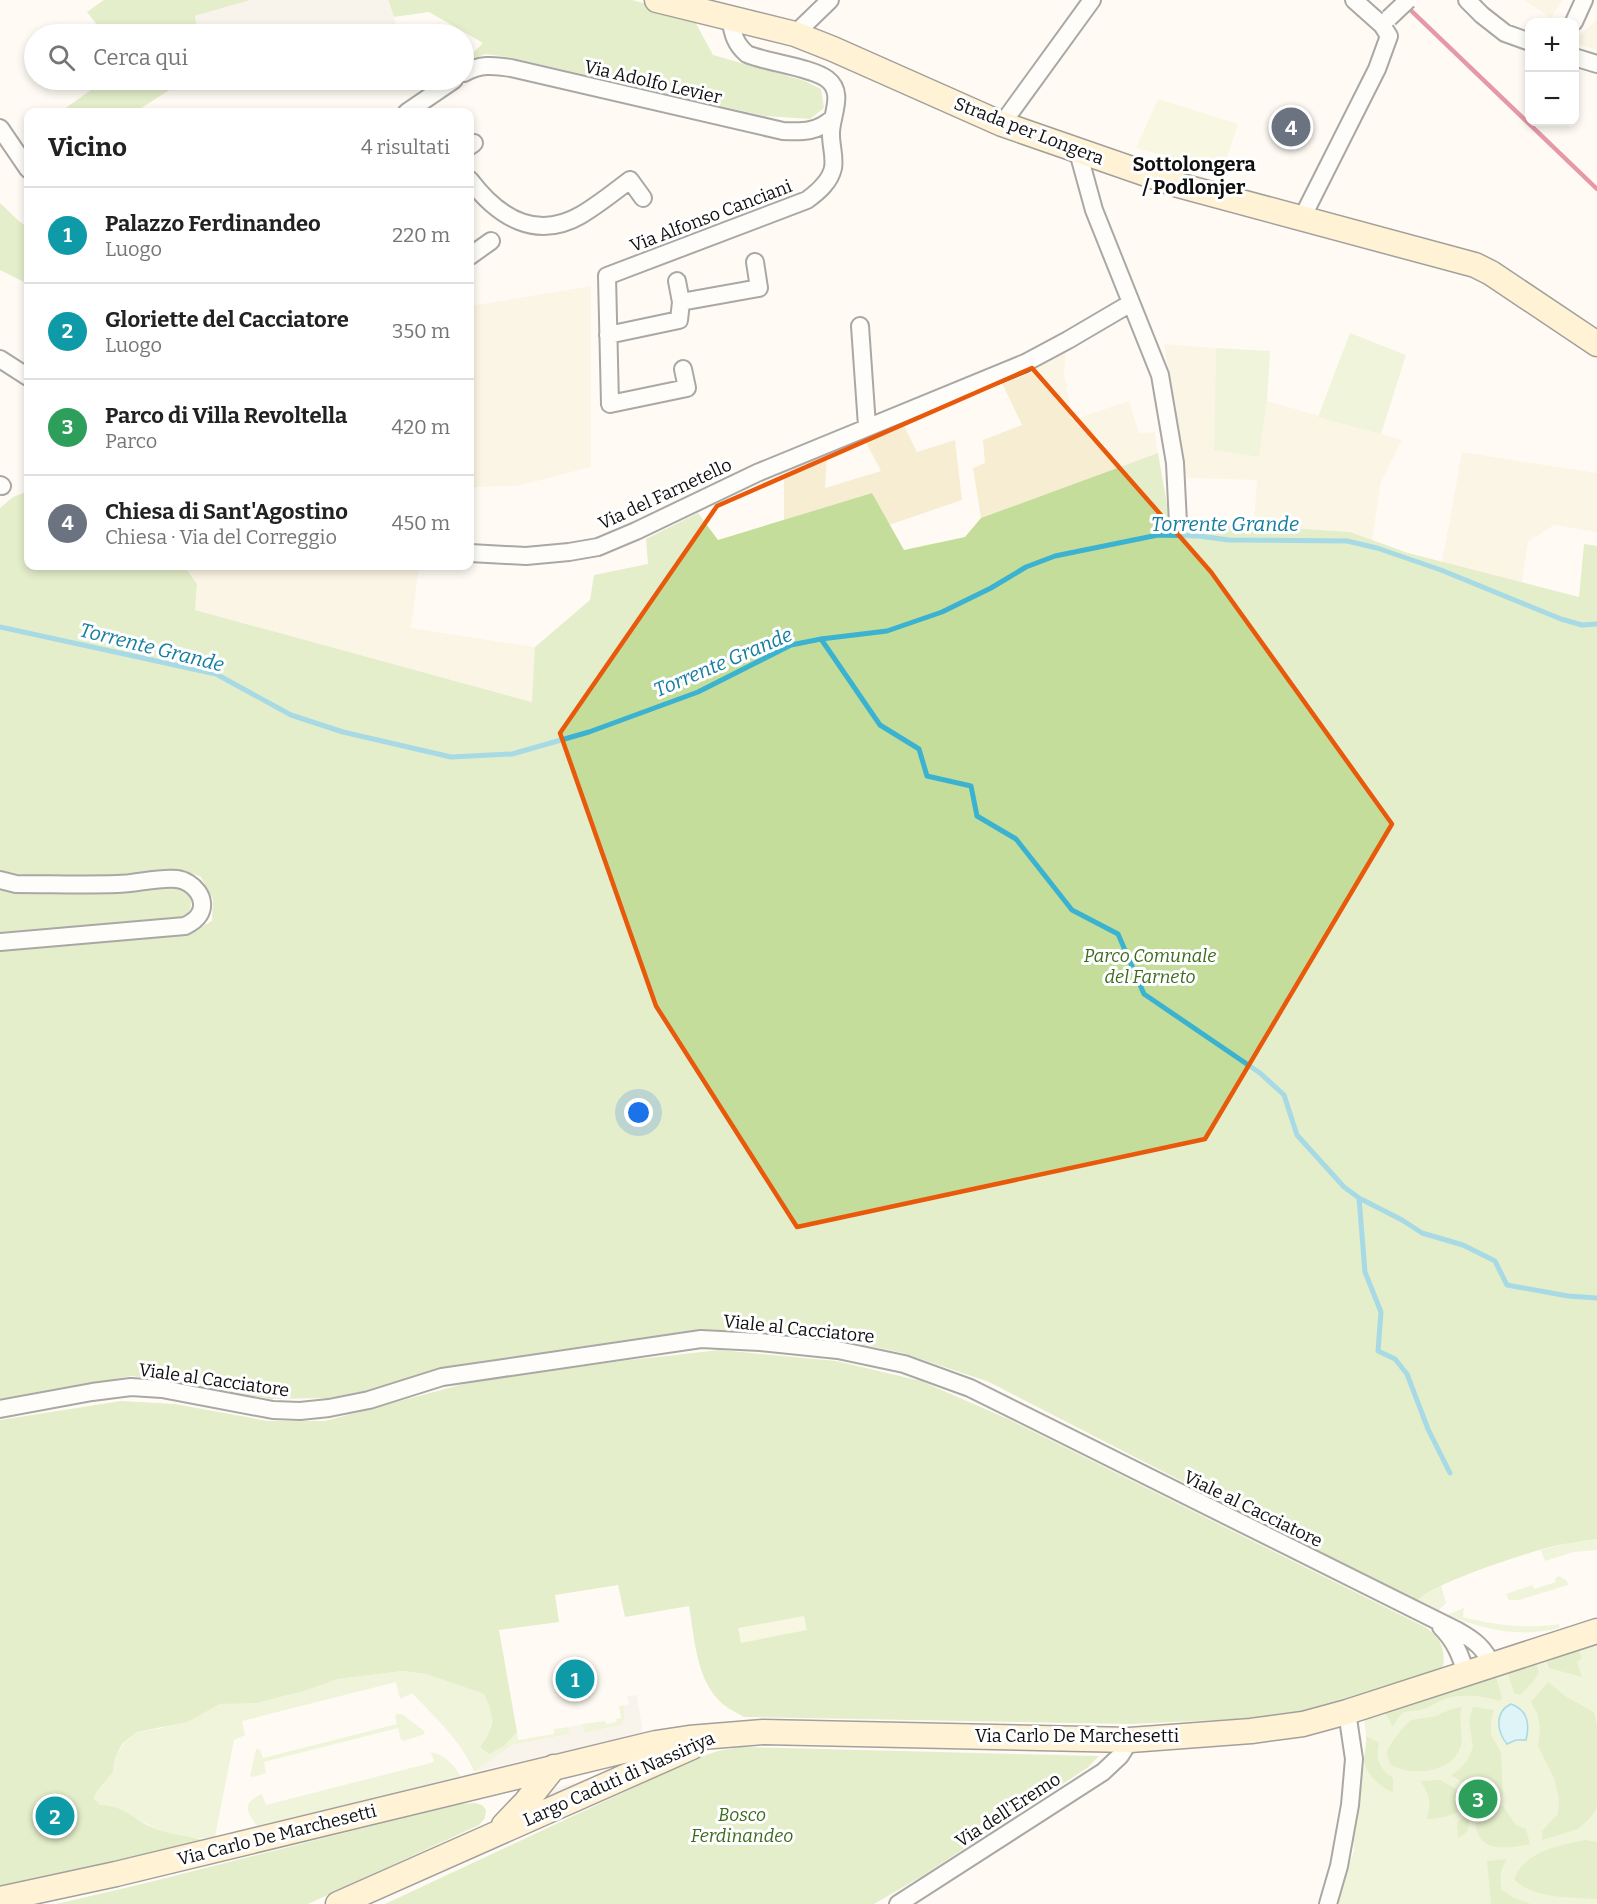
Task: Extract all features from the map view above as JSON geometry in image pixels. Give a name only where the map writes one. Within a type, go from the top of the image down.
[{"type":"main road","name":"Strada per Longera","points":[[657,0],[795,34],[1002,124],[1178,185],[1301,220],[1475,265],[1491,273],[1597,344]]},
{"type":"main road","name":"Via Carlo De Marchesetti","points":[[722,1735],[763,1732],[1130,1740],[1251,1731],[1303,1724],[1347,1712],[1597,1631]]},
{"type":"main road","name":"Largo Caduti di Nassiriya","points":[[554,1767],[656,1743],[722,1735]]},
{"type":"main road","name":"Largo Caduti di Nassiriya","points":[[338,1904],[653,1763],[722,1735]]},
{"type":"main road","name":"Via Carlo De Marchesetti","points":[[0,1899],[104,1877],[554,1767]]},
{"type":"main road","points":[[496,1833],[526,1802],[554,1767]]},
{"type":"main road","points":[[476,1786],[490,1789],[504,1804],[504,1813],[496,1833]]},
{"type":"street","points":[[795,34],[830,0]]},
{"type":"street","points":[[1002,124],[1092,0]]},
{"type":"street","points":[[1301,220],[1384,54],[1389,36],[1385,22],[1354,0]]},
{"type":"street","points":[[1385,22],[1408,0]]},
{"type":"street","points":[[1467,0],[1505,33],[1525,40]]},
{"type":"street","points":[[1576,18],[1584,0]]},
{"type":"street","name":"Via Alfonso Canciani","points":[[683,369],[687,388],[610,404],[607,276],[807,200],[826,183],[833,168],[830,135],[837,103],[836,90],[829,80],[818,74],[747,54],[738,47],[733,37],[730,19]]},
{"type":"street","points":[[1579,58],[1597,64]]},
{"type":"street","name":"Via Adolfo Levier","points":[[474,67],[490,65],[783,131],[808,133],[823,127],[833,118]]},
{"type":"street","points":[[413,108],[439,90]]},
{"type":"street","points":[[0,128],[24,163]]},
{"type":"street","points":[[1078,152],[1094,210],[1160,375],[1175,463],[1178,523]]},
{"type":"street","points":[[474,185],[489,203],[505,215],[538,227],[560,224],[580,216],[630,180],[643,198]]},
{"type":"street","points":[[474,253],[491,241]]},
{"type":"street","points":[[681,302],[759,288],[755,262]]},
{"type":"street","points":[[609,334],[679,320],[681,302],[678,281]]},
{"type":"street","name":"Via del Farnetello","points":[[474,553],[526,556],[598,547],[757,473],[1025,363],[1131,303]]},
{"type":"street","points":[[860,326],[867,426]]},
{"type":"street","points":[[0,359],[24,374]]},
{"type":"street","points":[[0,880],[16,884],[119,884],[177,879],[195,887],[200,894],[202,906],[201,913],[196,919],[185,926],[0,942]]},
{"type":"street","name":"Viale al Cacciatore","points":[[0,1409],[131,1387],[162,1389],[273,1410],[308,1410],[369,1400],[442,1377],[701,1340],[749,1341],[838,1350],[904,1364],[970,1389],[1478,1643],[1486,1652],[1492,1666]]},
{"type":"street","points":[[1436,1622],[1454,1642],[1461,1655],[1466,1674]]},
{"type":"street","points":[[1328,1904],[1339,1866],[1350,1805],[1354,1759],[1347,1712]]},
{"type":"street","name":"Via dell'Eremo","points":[[898,1904],[1103,1772],[1120,1756],[1130,1740]]},
{"type":"highlighted area","points":[[1032,368],[1211,572],[1392,824],[1205,1139],[797,1227],[656,1006],[560,733],[717,506]]},
{"type":"shaded area","points":[[251,0],[388,0],[396,24],[197,24],[195,16]]},
{"type":"shaded area","points":[[1524,0],[1562,0],[1551,18]]},
{"type":"shaded area","points":[[1597,20],[1597,50],[1579,44],[1579,36]]},
{"type":"shaded area","points":[[591,286],[591,467],[517,486],[474,487],[474,305]]},
{"type":"shaded area","points":[[1164,344],[1216,348],[1214,450],[1259,457],[1267,401],[1402,440],[1381,482],[1372,540],[1350,532],[1254,525],[1257,480],[1186,478]]},
{"type":"shaded area","points":[[1066,350],[1064,374],[1072,420],[1129,401],[1139,433],[1155,432],[1158,453],[981,518],[973,468],[985,463],[983,440],[1022,425],[1001,381]]},
{"type":"shaded area","points":[[901,420],[917,452],[955,440],[962,500],[889,525],[872,493],[784,520],[784,471],[827,453],[825,488],[881,471],[863,437]]},
{"type":"shaded area","points":[[1462,452],[1597,473],[1597,532],[1554,525],[1528,542],[1522,583],[1442,562]]},
{"type":"shaded area","points":[[187,570],[418,570],[411,628],[535,647],[533,702],[195,610],[197,584]]},
{"type":"shaded area","points":[[637,1695],[642,1731],[637,1735],[474,1772],[513,1745],[570,1734],[569,1727],[582,1724],[584,1733],[622,1725],[625,1717],[624,1705],[629,1704],[627,1696]]},
{"type":"shaded area","points":[[616,1773],[587,1788],[547,1798],[540,1809],[546,1790]]},
{"type":"green space","points":[[104,0],[251,0],[195,16],[197,24],[96,24],[87,12]]},
{"type":"green space","points":[[388,0],[632,0],[692,16],[713,55],[805,81],[821,89],[824,108],[810,119],[765,116],[508,57],[486,54],[474,58],[474,52],[483,43],[474,38],[474,24],[450,24],[429,12],[394,17]]},
{"type":"green space","points":[[91,90],[169,90],[141,108],[66,108]]},
{"type":"green space","points":[[1158,99],[1238,124],[1223,171],[1136,148]]},
{"type":"green space","points":[[0,203],[24,224],[24,282],[0,270]]},
{"type":"green space","points":[[1350,333],[1406,355],[1381,434],[1318,417]]},
{"type":"green space","points":[[1216,348],[1270,351],[1267,401],[1259,457],[1214,450]]},
{"type":"green space","name":"Parco Comunale del Farneto","points":[[1158,453],[1168,511],[1189,521],[1350,532],[1408,553],[1579,597],[1584,544],[1597,546],[1597,1539],[1550,1547],[1496,1564],[1437,1588],[1417,1602],[989,1382],[903,1353],[832,1338],[749,1330],[693,1331],[452,1367],[370,1390],[328,1398],[270,1399],[199,1385],[132,1376],[0,1399],[0,951],[194,931],[212,921],[213,899],[201,877],[184,870],[114,875],[23,875],[0,870],[0,508],[13,497],[24,493],[24,570],[187,570],[197,584],[195,610],[532,702],[535,647],[590,600],[594,575],[648,564],[646,539],[698,513],[718,540],[872,493],[904,550],[965,537],[981,518]]},
{"type":"green space","points":[[0,887],[60,894],[171,888],[186,890],[192,898],[190,910],[184,917],[171,920],[0,932]]},
{"type":"green space","points":[[720,1350],[836,1361],[921,1381],[1008,1419],[1425,1627],[1441,1644],[1444,1655],[1443,1667],[1433,1673],[1357,1698],[1316,1709],[1259,1718],[1131,1724],[744,1717],[724,1705],[715,1696],[702,1673],[689,1606],[625,1617],[618,1585],[555,1595],[559,1622],[499,1630],[517,1732],[504,1746],[489,1754],[480,1747],[489,1733],[492,1721],[484,1694],[426,1674],[403,1671],[338,1679],[307,1690],[256,1703],[220,1704],[187,1722],[137,1732],[123,1743],[115,1757],[113,1772],[97,1791],[94,1799],[101,1805],[116,1807],[158,1829],[203,1840],[36,1882],[0,1888],[0,1420],[121,1401],[175,1404],[268,1421],[325,1421],[475,1381]]},
{"type":"green space","points":[[1597,1539],[1597,1550],[1574,1552],[1545,1561],[1541,1550],[1573,1542]]},
{"type":"green space","points":[[1559,1576],[1567,1581],[1568,1585],[1519,1600],[1509,1600],[1506,1594],[1532,1585],[1534,1589],[1556,1582],[1555,1578]]},
{"type":"green space","points":[[1441,1585],[1446,1603],[1438,1611],[1417,1602],[1419,1598]]},
{"type":"green space","points":[[1464,1608],[1463,1617],[1475,1620],[1523,1626],[1559,1624],[1560,1628],[1530,1632],[1502,1631],[1447,1615]]},
{"type":"green space","points":[[804,1616],[807,1630],[741,1643],[738,1628]]},
{"type":"green space","points":[[1597,1645],[1597,1904],[1336,1904],[1354,1851],[1353,1834],[1367,1743],[1364,1718]]},
{"type":"green space","points":[[1579,1651],[1582,1658],[1577,1662],[1582,1677],[1549,1668],[1546,1660]]},
{"type":"green space","points":[[1536,1664],[1539,1672],[1533,1682],[1520,1695],[1514,1693],[1508,1673]]},
{"type":"green space","points":[[403,1671],[426,1674],[484,1694],[492,1712],[490,1734],[504,1746],[517,1732],[518,1740],[554,1734],[554,1729],[569,1727],[570,1734],[513,1745],[474,1772],[455,1740],[412,1693],[400,1699],[396,1682],[242,1721],[245,1735],[234,1740],[215,1837],[186,1837],[167,1832],[118,1808],[102,1805],[94,1800],[97,1791],[113,1772],[115,1757],[124,1743],[137,1732],[162,1728],[220,1704],[307,1690],[338,1679]]},
{"type":"green space","points":[[1496,1677],[1502,1698],[1499,1701],[1474,1696],[1448,1698],[1426,1708],[1404,1713],[1393,1727],[1383,1712]]},
{"type":"green space","points":[[1548,1682],[1565,1696],[1594,1712],[1597,1724],[1597,1806],[1589,1819],[1578,1829],[1542,1840],[1542,1831],[1558,1814],[1559,1800],[1554,1778],[1538,1746],[1540,1730],[1538,1715],[1531,1702]]},
{"type":"green space","points":[[624,1705],[625,1717],[622,1725],[584,1733],[582,1724],[616,1722],[616,1719],[621,1718],[619,1706]]},
{"type":"green space","points":[[1462,1707],[1460,1748],[1448,1763],[1439,1768],[1419,1771],[1409,1771],[1391,1765],[1387,1756],[1388,1749],[1409,1722]]},
{"type":"green space","points":[[1473,1707],[1494,1710],[1491,1735],[1501,1752],[1503,1796],[1482,1803],[1473,1789],[1451,1775],[1468,1759],[1473,1747],[1469,1721]]},
{"type":"green space","points":[[402,1714],[425,1734],[404,1741],[401,1740],[398,1728],[264,1762],[266,1773],[250,1776],[256,1749],[260,1750],[263,1758],[397,1724],[395,1716]]},
{"type":"green space","points":[[1366,1736],[1379,1743],[1378,1759],[1385,1771],[1393,1778],[1393,1792],[1379,1784],[1365,1766]]},
{"type":"green space","name":"Bosco Ferdinandeo","points":[[740,1747],[1099,1756],[1087,1768],[922,1876],[874,1904],[385,1904],[697,1758]]},
{"type":"green space","points":[[431,1752],[445,1758],[461,1776],[257,1826],[248,1812],[251,1801],[262,1794],[266,1805],[434,1762]]},
{"type":"green space","points":[[1440,1780],[1465,1794],[1469,1802],[1461,1810],[1451,1815],[1427,1819],[1429,1800],[1421,1781]]},
{"type":"green space","points":[[459,1804],[482,1805],[486,1810],[485,1818],[479,1825],[308,1904],[56,1904]]},
{"type":"green space","points":[[1503,1806],[1516,1825],[1526,1829],[1530,1844],[1497,1847],[1483,1841],[1478,1835],[1476,1826],[1479,1812]]},
{"type":"green space","points":[[1470,1814],[1468,1831],[1458,1838],[1457,1822]]},
{"type":"green space","points":[[1585,1840],[1597,1842],[1597,1899],[1541,1894],[1522,1886],[1514,1879],[1519,1870],[1534,1856]]},
{"type":"green space","points":[[1507,1859],[1501,1874],[1502,1890],[1514,1898],[1531,1904],[1491,1904],[1487,1861]]},
{"type":"water","points":[[1511,1704],[1524,1714],[1527,1734],[1526,1740],[1516,1740],[1507,1744],[1501,1734],[1499,1723],[1502,1712]]},
{"type":"waterway","name":"Torrente Grande","points":[[0,627],[216,674],[291,715],[343,732],[451,757],[512,754],[589,732],[698,692],[791,645],[887,631],[942,612],[991,588],[1026,567],[1055,556],[1158,535],[1199,536],[1229,540],[1347,541],[1377,548],[1441,570],[1561,619],[1582,625],[1597,624]]},
{"type":"waterway","points":[[821,639],[880,725],[919,749],[927,776],[971,786],[977,816],[1016,839],[1072,910],[1118,934],[1144,994],[1260,1073],[1284,1095],[1297,1135],[1344,1187],[1359,1198],[1365,1272],[1381,1312],[1378,1351],[1395,1359],[1407,1374],[1428,1429],[1450,1473]]},
{"type":"waterway","points":[[1359,1198],[1422,1233],[1463,1245],[1495,1261],[1507,1285],[1568,1296],[1597,1298]]},
{"type":"railway","points":[[1400,0],[1597,189]]},
{"type":"place","name":"Chiesa di Sant'Agostino","points":[[1291,127]]},
{"type":"place","name":"Palazzo Ferdinandeo","points":[[575,1679]]},
{"type":"place","name":"Parco di Villa Revoltella","points":[[1478,1799]]},
{"type":"place","name":"Gloriette del Cacciatore","points":[[55,1816]]},
{"type":"district","name":"Sottolongera / Podlonjer","points":[[1194,176]]}]
